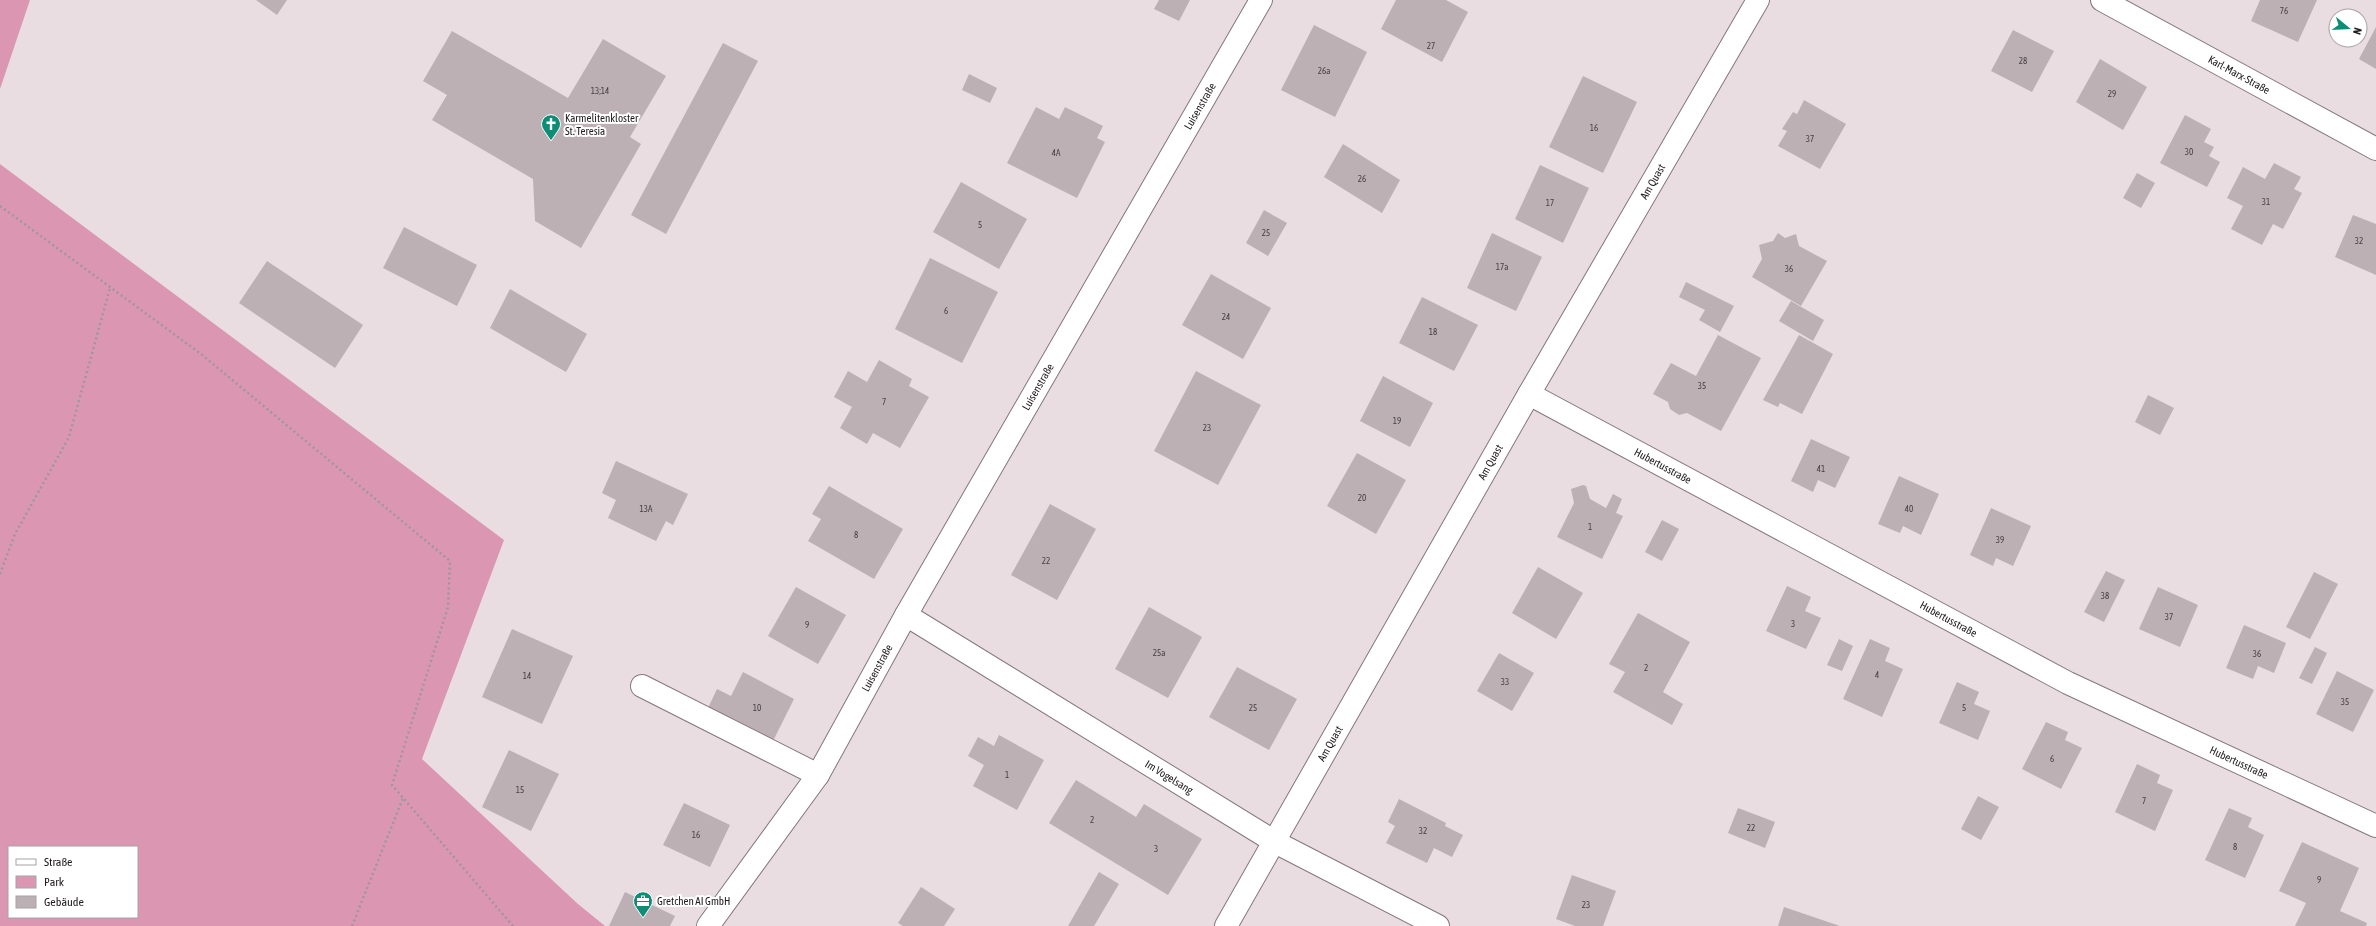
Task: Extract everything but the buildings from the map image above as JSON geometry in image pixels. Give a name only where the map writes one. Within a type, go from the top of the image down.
[{"type":"street","name":"Luisenstraße","points":[[708,926],[818,774],[906,615],[1261,0]]},
{"type":"street","name":"Am Quast","points":[[1226,926],[1529,394],[1758,0]]},
{"type":"street","name":"Karl-Marx-Straße","points":[[2102,0],[2376,149]]},
{"type":"street","name":"Hubertusstraße","points":[[1529,394],[2068,683],[2376,826]]},
{"type":"street","name":"Im Vogelsang","points":[[906,615],[1275,842],[1438,926]]},
{"type":"street","points":[[642,686],[818,774]]},
{"type":"path","points":[[0,206],[201,354],[450,560],[448,607],[392,785],[513,926]]},
{"type":"path","points":[[0,574],[15,534],[70,437],[110,288]]},
{"type":"path","points":[[352,926],[403,798]]},
{"type":"green space","points":[[0,0],[30,0],[0,89]]},
{"type":"green space","points":[[0,164],[504,540],[422,759],[578,904],[605,926],[0,926]]},
{"type":"place","name":"Karmelitenkloster St. Teresia","points":[[551,141]]},
{"type":"place","name":"Gretchen AI GmbH","points":[[643,918]]}]
